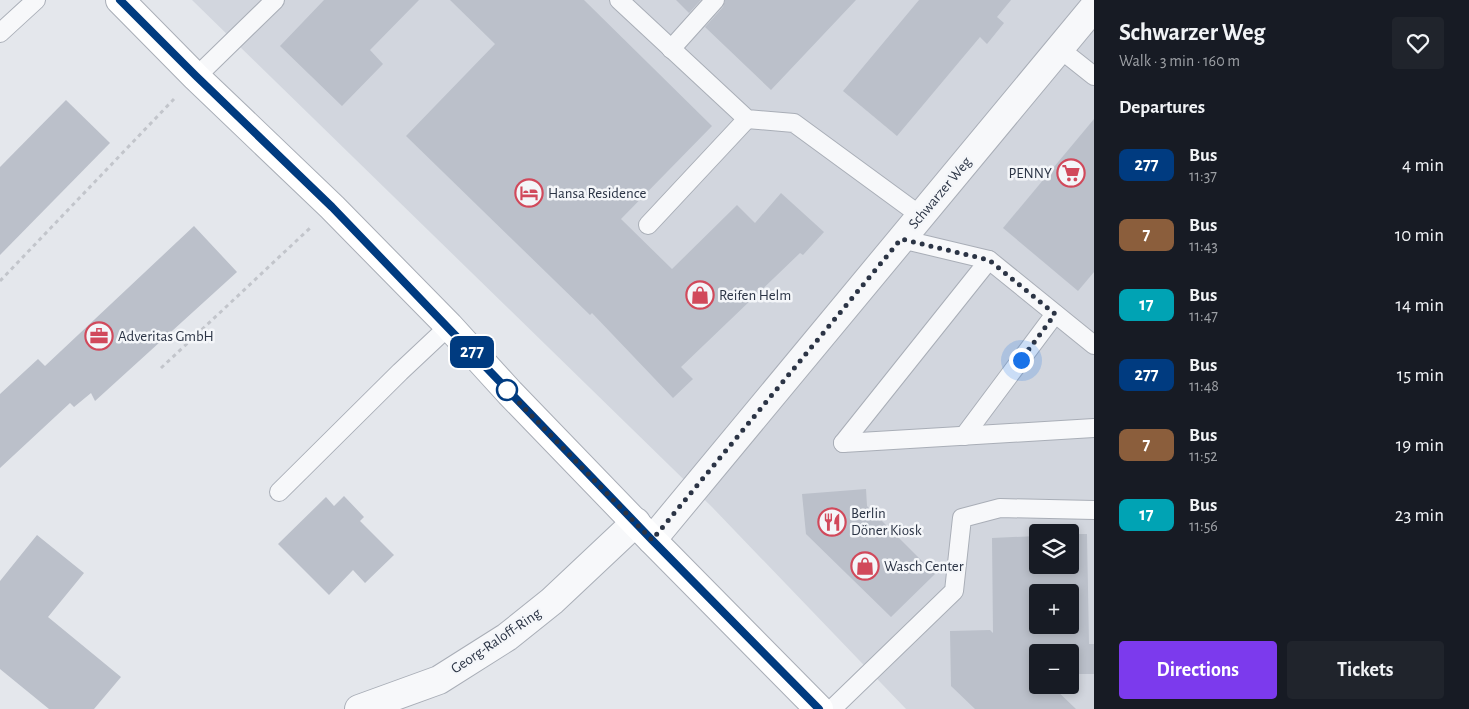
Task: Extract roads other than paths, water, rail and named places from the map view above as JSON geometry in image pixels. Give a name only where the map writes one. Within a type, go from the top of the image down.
[{"type":"street","points":[[120,0],[332,207],[449,326],[510,393],[819,709]]},
{"type":"street","name":"Schwarzer Weg","points":[[644,531],[921,216],[1094,7]]},
{"type":"street","name":"Georg-Raloff-Ring","points":[[359,709],[439,680],[507,637],[644,531]]},
{"type":"lane","points":[[0,33],[36,0]]},
{"type":"lane","points":[[196,76],[275,0]]},
{"type":"lane","points":[[619,0],[747,119],[794,123],[921,216]]},
{"type":"lane","points":[[671,49],[715,0]]},
{"type":"lane","points":[[1060,49],[1094,76]]},
{"type":"lane","points":[[648,225],[747,119]]},
{"type":"lane","points":[[901,239],[989,260],[1094,346]]},
{"type":"lane","points":[[989,260],[843,443],[1094,428]]},
{"type":"lane","points":[[964,436],[1055,314]]},
{"type":"lane","points":[[280,492],[400,372],[449,326]]},
{"type":"lane","points":[[832,709],[954,591],[962,518],[1000,508],[1094,510]]},
{"type":"place","name":"PENNY","points":[[1071,173]]},
{"type":"place","name":"Hansa Residence","points":[[529,193]]},
{"type":"place","name":"Reifen Helm","points":[[700,295]]},
{"type":"place","name":"Adveritas GmbH","points":[[99,336]]},
{"type":"place","name":"Berlin Döner Kiosk","points":[[832,522]]},
{"type":"place","name":"Wasch Center","points":[[865,566]]}]
